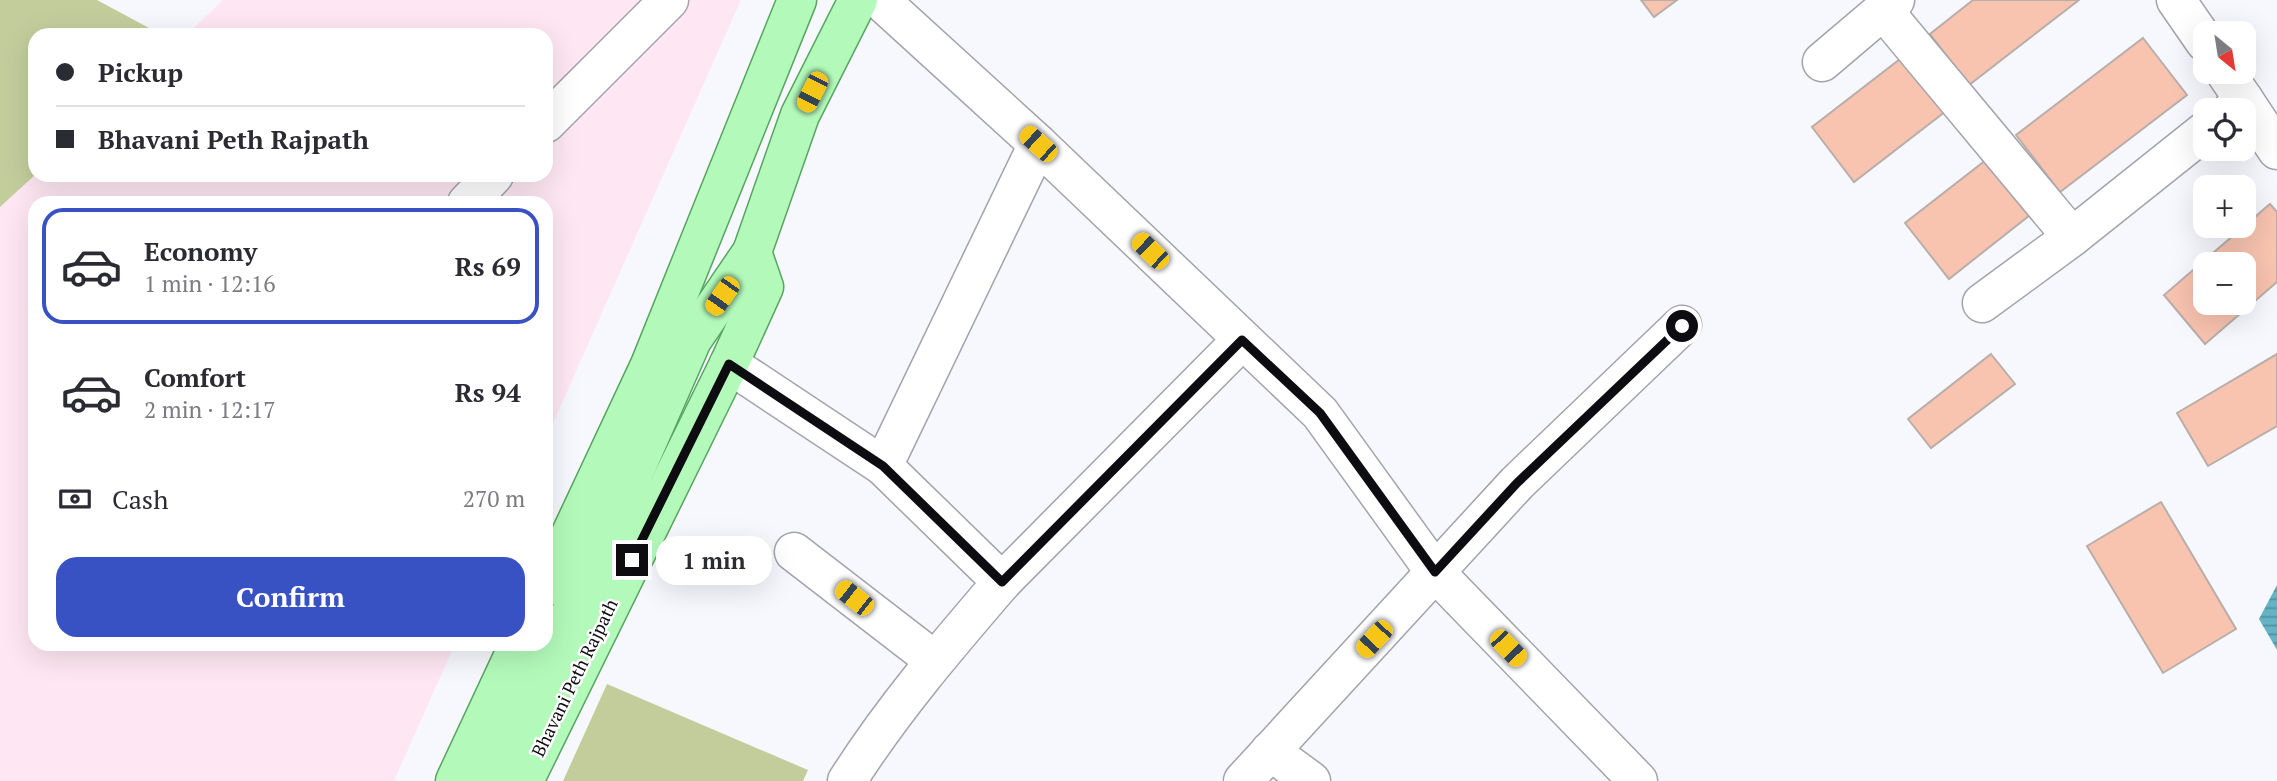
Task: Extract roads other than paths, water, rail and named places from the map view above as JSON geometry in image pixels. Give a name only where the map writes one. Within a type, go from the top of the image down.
[{"type":"main road","points":[[553,572],[650,366],[797,0]]},
{"type":"main road","points":[[494,781],[692,340],[752,252],[800,115],[858,0]]},
{"type":"main road","name":"Bhavani Peth Rajpath","points":[[524,781],[729,364],[764,287],[752,252]]},
{"type":"main road","points":[[455,781],[516,651]]},
{"type":"street","points":[[553,116],[669,0]]},
{"type":"street","points":[[880,0],[1038,144],[1320,413],[1435,572],[1638,781]]},
{"type":"street","points":[[2176,0],[2193,25]]},
{"type":"street","points":[[1822,62],[1889,5],[2072,237]]},
{"type":"street","points":[[2234,94],[2277,150]]},
{"type":"street","points":[[1982,303],[2072,237],[2193,141]]},
{"type":"street","points":[[883,466],[1038,144]]},
{"type":"street","points":[[474,196],[487,182]]},
{"type":"street","points":[[1242,781],[1517,483],[1682,326]]},
{"type":"street","points":[[846,781],[934,660],[1002,582],[1242,340]]},
{"type":"street","points":[[729,364],[883,466],[1002,582]]},
{"type":"street","points":[[794,552],[934,660]]},
{"type":"street","points":[[1270,751],[1311,781]]},
{"type":"water","points":[[2277,585],[2277,650],[2259,619]]}]
